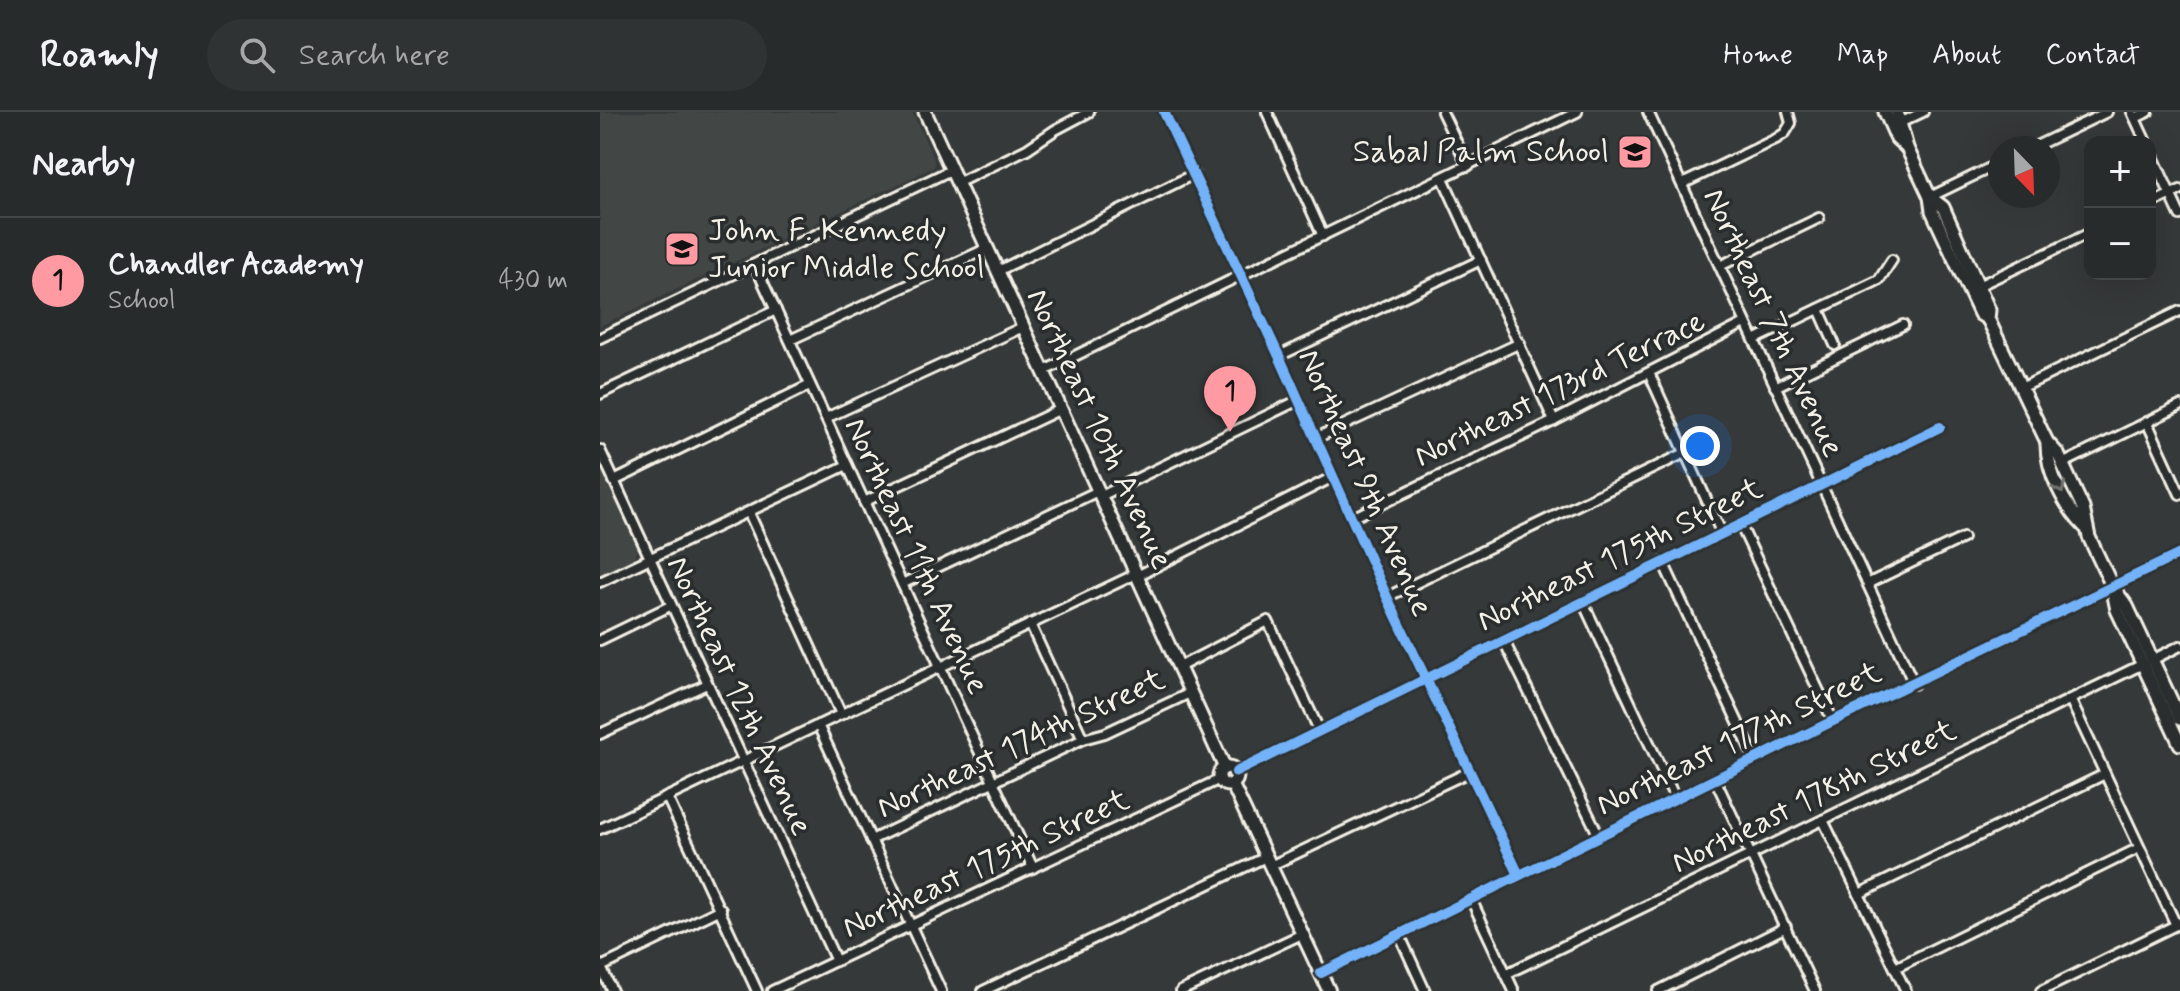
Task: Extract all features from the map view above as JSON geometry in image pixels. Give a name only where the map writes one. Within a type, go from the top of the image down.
[{"type":"main road","name":"Northeast 10th Avenue","points":[[925,112],[1329,991]]},
{"type":"main road","points":[[1885,112],[1897,139],[1907,148]]},
{"type":"main road","points":[[1899,117],[1907,148],[1930,197],[1932,211],[1980,314],[1988,319]]},
{"type":"main road","points":[[1930,197],[1943,207],[1989,310],[1988,319],[2047,442],[2058,454],[2083,508],[2085,528]]},
{"type":"main road","points":[[2047,442],[2046,460],[2073,515],[2085,528],[2112,586],[2117,610],[2180,719]]},
{"type":"main road","points":[[2147,662],[2180,744]]},
{"type":"street","points":[[957,183],[1027,149],[1089,112]]},
{"type":"street","name":"Northeast 9th Avenue","points":[[1164,112],[1279,356],[1387,597],[1519,875]]},
{"type":"street","points":[[1267,112],[1323,236]]},
{"type":"street","points":[[1442,112],[1468,166]]},
{"type":"street","points":[[1044,371],[1577,112]]},
{"type":"street","name":"Northeast 7th Avenue","points":[[1648,112],[1914,684]]},
{"type":"street","points":[[1682,184],[1776,139],[1789,127],[1791,118],[1788,112]]},
{"type":"street","points":[[1899,117],[1923,112]]},
{"type":"street","points":[[2057,136],[2107,112]]},
{"type":"street","points":[[2143,136],[2133,115],[2148,112]]},
{"type":"street","points":[[2156,163],[2180,215]]},
{"type":"street","points":[[1930,197],[1988,169]]},
{"type":"street","points":[[600,338],[951,170]]},
{"type":"street","points":[[998,271],[1194,174]]},
{"type":"street","points":[[1443,178],[1554,421]]},
{"type":"street","points":[[2156,201],[2180,190]]},
{"type":"street","points":[[1720,266],[1819,218]]},
{"type":"street","points":[[1978,286],[2084,236]]},
{"type":"street","points":[[790,340],[988,248]]},
{"type":"street","points":[[1279,356],[1481,260]]},
{"type":"street","name":"Northeast 173rd Terrace","points":[[1754,340],[1879,280],[1892,260]]},
{"type":"street","name":"Northeast 11th Avenue","points":[[755,265],[1033,868]]},
{"type":"street","points":[[1819,309],[1835,345]]},
{"type":"street","points":[[600,394],[776,310]]},
{"type":"street","points":[[2021,388],[2180,311]]},
{"type":"street","name":"Northeast 173rd Terrace","points":[[1352,518],[1554,421],[1745,323]]},
{"type":"street","points":[[1775,387],[1903,325]]},
{"type":"street","points":[[826,418],[1023,327]]},
{"type":"street","points":[[1316,438],[1520,343]]},
{"type":"street","points":[[1649,373],[1722,534]]},
{"type":"street","points":[[614,481],[810,385]]},
{"type":"street","points":[[902,584],[1299,400]]},
{"type":"street","points":[[2062,464],[2180,406]]},
{"type":"street","points":[[864,502],[1061,409]]},
{"type":"street","points":[[2147,422],[2180,494]]},
{"type":"street","name":"Northeast 175th Street","points":[[772,991],[1228,776],[1940,427]]},
{"type":"street","name":"Northeast 12th Avenue","points":[[600,450],[836,961]]},
{"type":"street","points":[[1387,597],[1685,453]]},
{"type":"street","points":[[600,582],[847,465]]},
{"type":"street","points":[[600,829],[1137,575],[1333,477]]},
{"type":"street","points":[[749,513],[841,714]]},
{"type":"street","points":[[1741,526],[1833,721]]},
{"type":"street","points":[[1869,583],[1963,538]]},
{"type":"street","name":"Northeast 177th Street","points":[[1321,973],[2180,554]]},
{"type":"street","points":[[1663,562],[1755,759]]},
{"type":"street","points":[[1583,602],[1675,798]]},
{"type":"street","points":[[600,640],[670,606]]},
{"type":"street","name":"Northeast 174th Street","points":[[1179,667],[1268,621],[1319,730]]},
{"type":"street","points":[[1030,624],[1083,739]]},
{"type":"street","points":[[1504,641],[1599,836]]},
{"type":"street","name":"Northeast 178th Street","points":[[1506,974],[2180,646]]},
{"type":"street","points":[[600,734],[707,684]]},
{"type":"street","name":"Northeast 174th Street","points":[[871,840],[1083,739],[1105,733],[1190,693]]},
{"type":"street","points":[[2041,991],[2178,924],[2070,699]]},
{"type":"street","points":[[818,725],[941,991]]},
{"type":"street","points":[[983,991],[1469,772]]},
{"type":"street","points":[[1859,894],[2105,774]]},
{"type":"street","points":[[1715,779],[1815,991]]},
{"type":"street","points":[[667,797],[757,991]]},
{"type":"street","points":[[1823,820],[1906,991]]},
{"type":"street","points":[[1895,968],[2139,848]]},
{"type":"street","points":[[1471,899],[1514,991]]},
{"type":"street","points":[[612,991],[600,966],[721,909]]},
{"type":"street","points":[[1658,991],[1786,927]]},
{"type":"street","points":[[1181,991],[1302,934]]},
{"type":"street","points":[[1399,934],[1425,991]]},
{"type":"shaded area","name":"John F. Kennedy Junior Middle School","points":[[600,112],[912,112],[934,159],[934,167],[600,326]]},
{"type":"shaded area","points":[[600,467],[638,548],[633,559],[600,575]]},
{"type":"cycle path","points":[[1164,112],[1279,356],[1387,597],[1519,875]]},
{"type":"cycle path","points":[[1236,772],[1940,427]]},
{"type":"cycle path","points":[[1321,973],[2180,554]]},
{"type":"place","name":"Sabal Palm School","points":[[1635,152]]},
{"type":"place","name":"John F. Kennedy Junior Middle School","points":[[682,249]]},
{"type":"place","name":"Chandler Academy","points":[[1230,432]]}]
